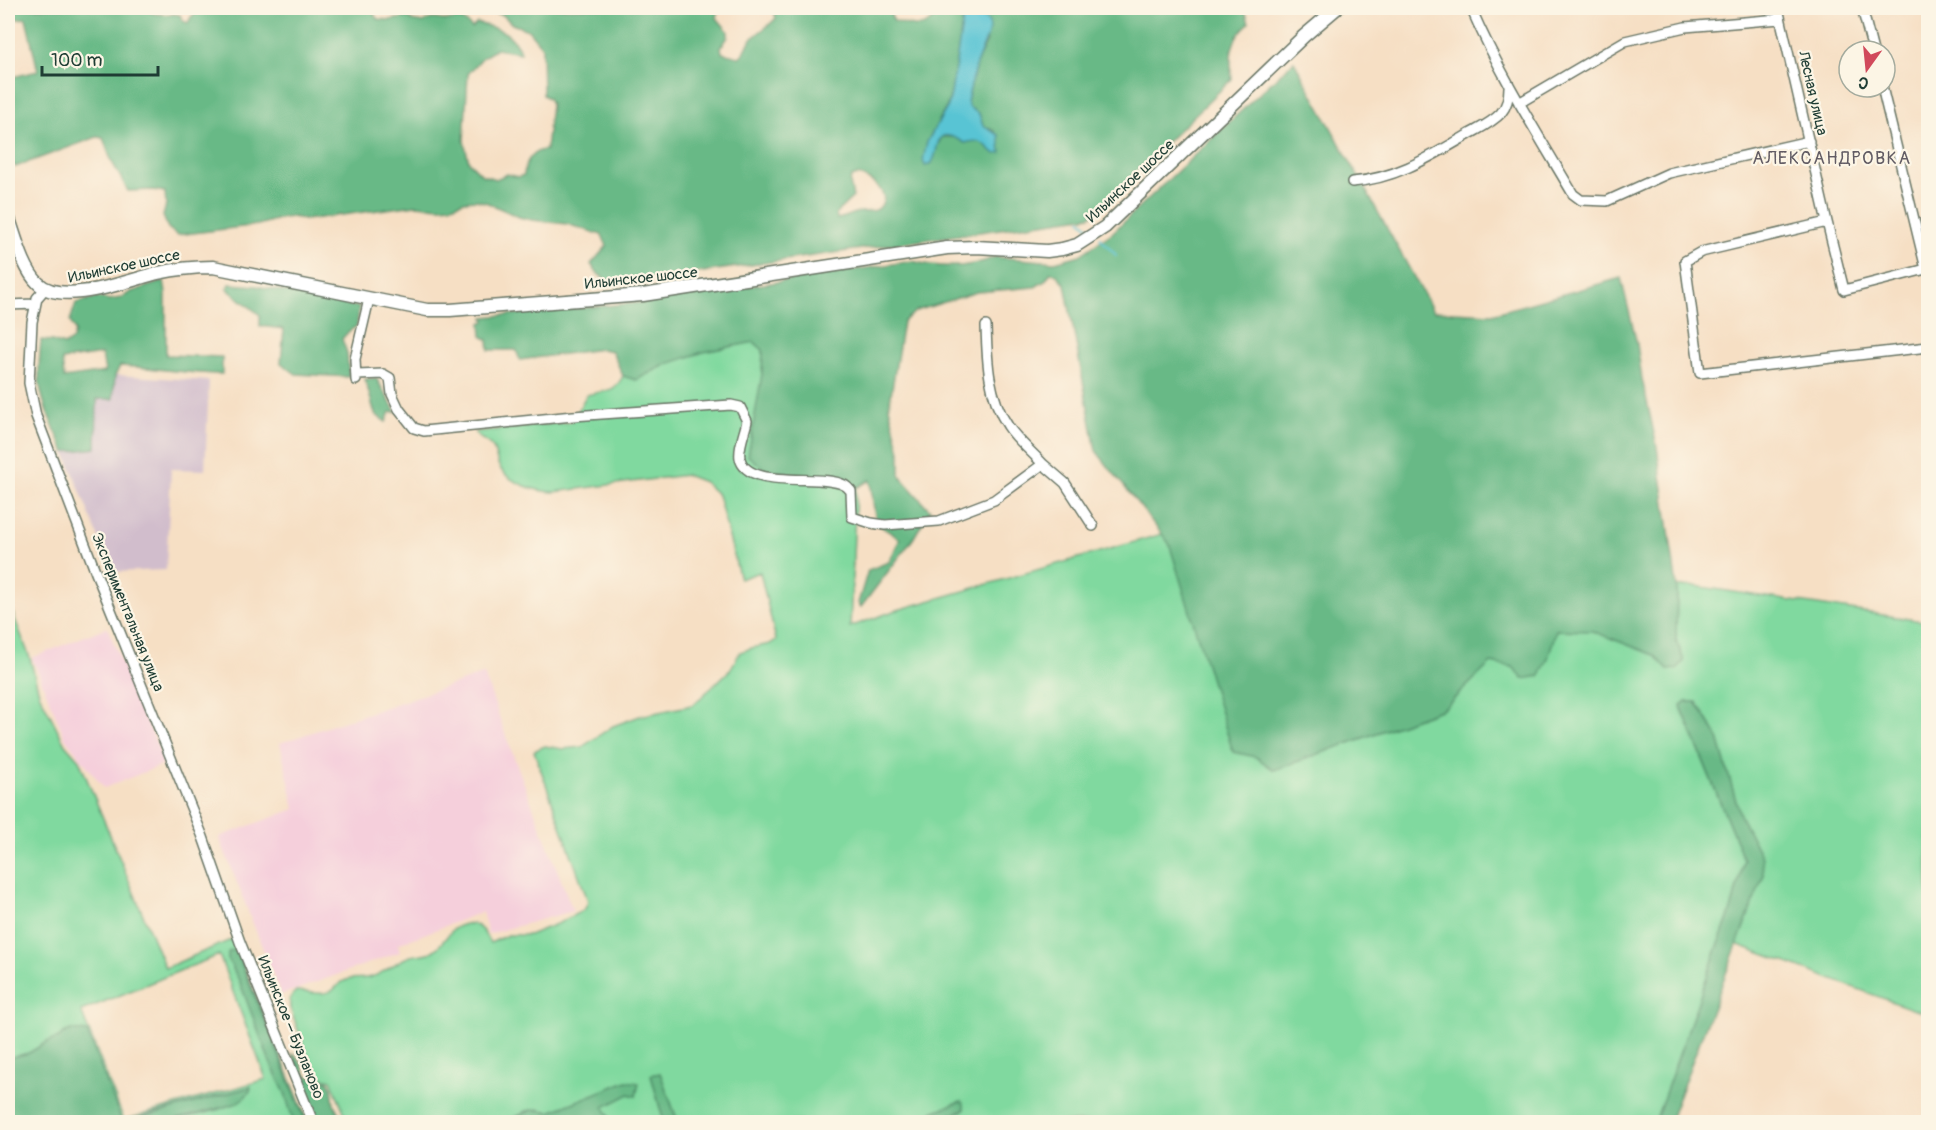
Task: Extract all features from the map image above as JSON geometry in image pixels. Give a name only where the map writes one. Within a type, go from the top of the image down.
[{"type":"main road","name":"Ильинское шоссе","points":[[45,289],[58,293],[76,293],[168,271],[213,267],[414,308],[450,310],[643,295],[947,248],[976,247],[1047,251],[1062,249],[1077,245],[1105,227],[1304,36],[1338,8]]},
{"type":"main road","points":[[8,216],[30,272],[38,284],[45,289]]},
{"type":"street","points":[[1471,8],[1519,103],[1573,194],[1581,200],[1607,201],[1669,173],[1809,141]]},
{"type":"street","name":"Лесная улица","points":[[1778,8],[1844,290],[1926,269],[1885,99]]},
{"type":"street","points":[[1862,8],[1870,39]]},
{"type":"street","points":[[1519,103],[1625,41],[1685,27],[1780,19]]},
{"type":"street","points":[[1352,182],[1369,181],[1412,167],[1490,122],[1502,112],[1508,98],[1509,85]]},
{"type":"street","points":[[1827,222],[1701,252],[1685,261],[1700,374],[1929,347]]},
{"type":"street","name":"Экспериментальная улица","points":[[45,289],[37,298],[32,322],[29,383],[36,416],[202,837],[240,942]]},
{"type":"street","points":[[369,299],[355,359],[356,377],[383,374],[390,378],[392,394],[399,409],[414,428],[424,431],[731,405],[740,407],[747,421],[739,452],[742,465],[752,472],[774,478],[844,484],[851,491],[852,517],[885,525],[939,521],[994,500],[1043,464]]},
{"type":"street","points":[[8,305],[35,304]]},
{"type":"street","points":[[986,326],[987,363],[994,399],[1008,426],[1043,464],[1065,483],[1093,526]]},
{"type":"street","name":"Ильинское – Бузланово","points":[[240,942],[313,1122]]},
{"type":"shaded area","points":[[115,375],[209,381],[205,470],[171,469],[166,570],[112,572],[65,452],[96,448],[97,398],[113,399]]},
{"type":"shaded area","points":[[107,627],[165,764],[104,788],[65,738],[32,658]]},
{"type":"shaded area","points":[[484,674],[573,911],[488,934],[482,912],[398,944],[400,952],[281,995],[219,837],[295,809],[280,743]]},
{"type":"green space","points":[[8,8],[149,8],[150,12],[154,13],[180,15],[183,21],[188,23],[201,8],[377,8],[374,15],[378,19],[408,17],[412,21],[423,23],[430,19],[453,20],[458,18],[464,20],[472,28],[477,23],[491,27],[513,39],[521,53],[496,49],[482,58],[468,74],[464,141],[469,162],[482,175],[496,179],[507,174],[518,177],[524,175],[533,154],[546,150],[551,104],[543,95],[542,47],[528,30],[512,24],[503,15],[489,8],[719,8],[717,18],[728,31],[728,37],[721,47],[722,53],[739,57],[745,52],[750,41],[776,18],[773,8],[893,8],[891,16],[894,21],[915,26],[928,23],[945,8],[1241,8],[1245,10],[1249,23],[1238,35],[1232,48],[1232,79],[1119,188],[1106,206],[1090,216],[633,282],[614,282],[600,275],[591,264],[607,246],[602,235],[567,224],[519,217],[476,200],[464,201],[452,206],[416,205],[305,220],[294,217],[282,218],[258,225],[177,235],[168,228],[163,216],[166,205],[165,192],[128,191],[111,160],[103,138],[97,137],[15,167],[9,150],[8,138],[8,78],[38,71],[26,18],[8,20]],"holes":[[[963,18],[987,41],[976,64],[967,102],[969,107],[979,114],[983,126],[995,131],[991,150],[982,142],[976,140],[965,143],[955,137],[942,137],[936,147],[927,142],[951,94]],[[857,175],[868,179],[878,187],[884,197],[883,203],[873,211],[858,212],[837,219],[836,213],[853,197],[851,177]]]},
{"type":"green space","points":[[1294,61],[1433,311],[1492,314],[1621,278],[1637,344],[1657,447],[1677,587],[1676,640],[1684,661],[1677,669],[1668,670],[1654,655],[1592,631],[1556,630],[1540,676],[1523,679],[1513,667],[1491,663],[1443,709],[1274,770],[1256,757],[1233,752],[1169,543],[1096,451],[1065,284],[1051,272],[1045,281],[1035,287],[977,292],[916,311],[903,322],[889,407],[900,451],[900,474],[930,510],[913,539],[861,607],[858,603],[868,570],[889,562],[900,539],[876,523],[870,480],[856,488],[846,480],[766,470],[748,456],[762,374],[763,350],[754,342],[703,352],[667,364],[636,380],[623,376],[612,351],[601,349],[520,360],[516,350],[489,350],[488,340],[482,336],[481,323],[485,321],[484,317],[648,302],[912,261],[954,266],[975,264],[995,257],[1055,262],[1080,255],[1112,233]]},
{"type":"green space","points":[[164,281],[166,355],[222,357],[222,374],[120,366],[115,376],[113,399],[97,399],[96,448],[65,452],[42,394],[39,373],[41,340],[64,345],[73,339],[75,331],[70,321],[76,303],[98,297],[109,300],[121,298],[131,292]],"holes":[[[102,354],[105,372],[64,378],[62,360]]]},
{"type":"green space","points":[[230,284],[257,286],[359,307],[357,326],[342,339],[347,353],[349,377],[296,374],[281,363],[284,329],[260,326],[260,315],[227,288]]},
{"type":"green space","points":[[754,342],[763,350],[762,374],[795,475],[835,478],[856,488],[850,627],[894,611],[1162,534],[1169,543],[1256,757],[1274,770],[1443,709],[1491,663],[1513,667],[1548,658],[1556,630],[1592,630],[1654,655],[1668,670],[1684,661],[1676,640],[1677,587],[1695,586],[1928,622],[1928,1015],[1736,944],[1763,877],[1762,858],[1740,815],[1717,735],[1697,702],[1686,702],[1681,707],[1744,860],[1732,907],[1655,1122],[933,1122],[964,1110],[961,1101],[906,1122],[678,1122],[660,1073],[651,1075],[664,1122],[609,1122],[609,1117],[603,1107],[629,1094],[636,1096],[627,1081],[550,1112],[538,1109],[526,1111],[517,1117],[490,1122],[348,1122],[331,1080],[315,1076],[290,1008],[290,998],[294,993],[296,991],[325,993],[347,980],[376,975],[408,957],[431,952],[453,930],[462,925],[476,925],[490,943],[508,935],[529,935],[582,911],[588,901],[534,751],[545,746],[563,749],[582,747],[613,726],[640,716],[693,705],[730,670],[740,652],[770,644],[776,640],[760,572],[740,579],[718,495],[704,482],[686,475],[554,492],[539,490],[508,477],[499,466],[493,448],[475,432],[571,422],[587,395],[612,389],[623,376],[636,380],[667,364],[703,352]]},
{"type":"green space","points":[[376,378],[396,412],[390,412],[386,422],[375,414],[365,379]]},
{"type":"green space","points":[[8,601],[30,658],[39,693],[65,744],[79,760],[165,968],[233,939],[308,1122],[306,1122],[236,950],[228,959],[239,980],[295,1122],[167,1122],[223,1108],[243,1098],[250,1091],[250,1087],[122,1122],[87,1033],[71,1030],[29,1053],[8,1058]],"holes":[[[219,955],[266,1079],[124,1120],[81,1011]]]},
{"type":"green space","points":[[1686,702],[1696,702],[1717,735],[1740,815],[1762,858],[1763,877],[1669,1122],[1655,1122],[1732,907],[1744,860],[1681,706]]},
{"type":"green space","points":[[236,950],[306,1122],[293,1120],[285,1093],[270,1062],[239,980],[228,959],[228,952]]},
{"type":"green space","points":[[71,1030],[87,1032],[122,1122],[8,1122],[8,1058],[29,1053]]},
{"type":"green space","points":[[292,1054],[299,1060],[306,1075],[313,1079],[328,1081],[332,1088],[334,1104],[344,1122],[319,1122]]},
{"type":"green space","points":[[660,1073],[678,1122],[664,1122],[651,1075]]},
{"type":"green space","points":[[627,1081],[639,1083],[636,1096],[629,1094],[604,1107],[609,1122],[490,1122],[512,1118],[531,1110],[550,1112]]},
{"type":"green space","points":[[251,1087],[245,1097],[235,1104],[167,1122],[126,1122]]},
{"type":"green space","points":[[961,1101],[964,1104],[964,1110],[933,1122],[906,1122]]},
{"type":"water","points":[[970,13],[986,19],[990,29],[976,64],[967,102],[969,107],[979,114],[983,126],[999,135],[1001,153],[995,154],[978,142],[965,143],[946,135],[939,140],[931,164],[925,166],[923,160],[927,142],[948,106],[963,18]]},
{"type":"waterway","points":[[1081,220],[1092,230]]},
{"type":"waterway","points":[[1100,238],[1116,255]]},
{"type":"district","name":"АЛЕКСАНДРОВКА","points":[[1832,158]]}]
